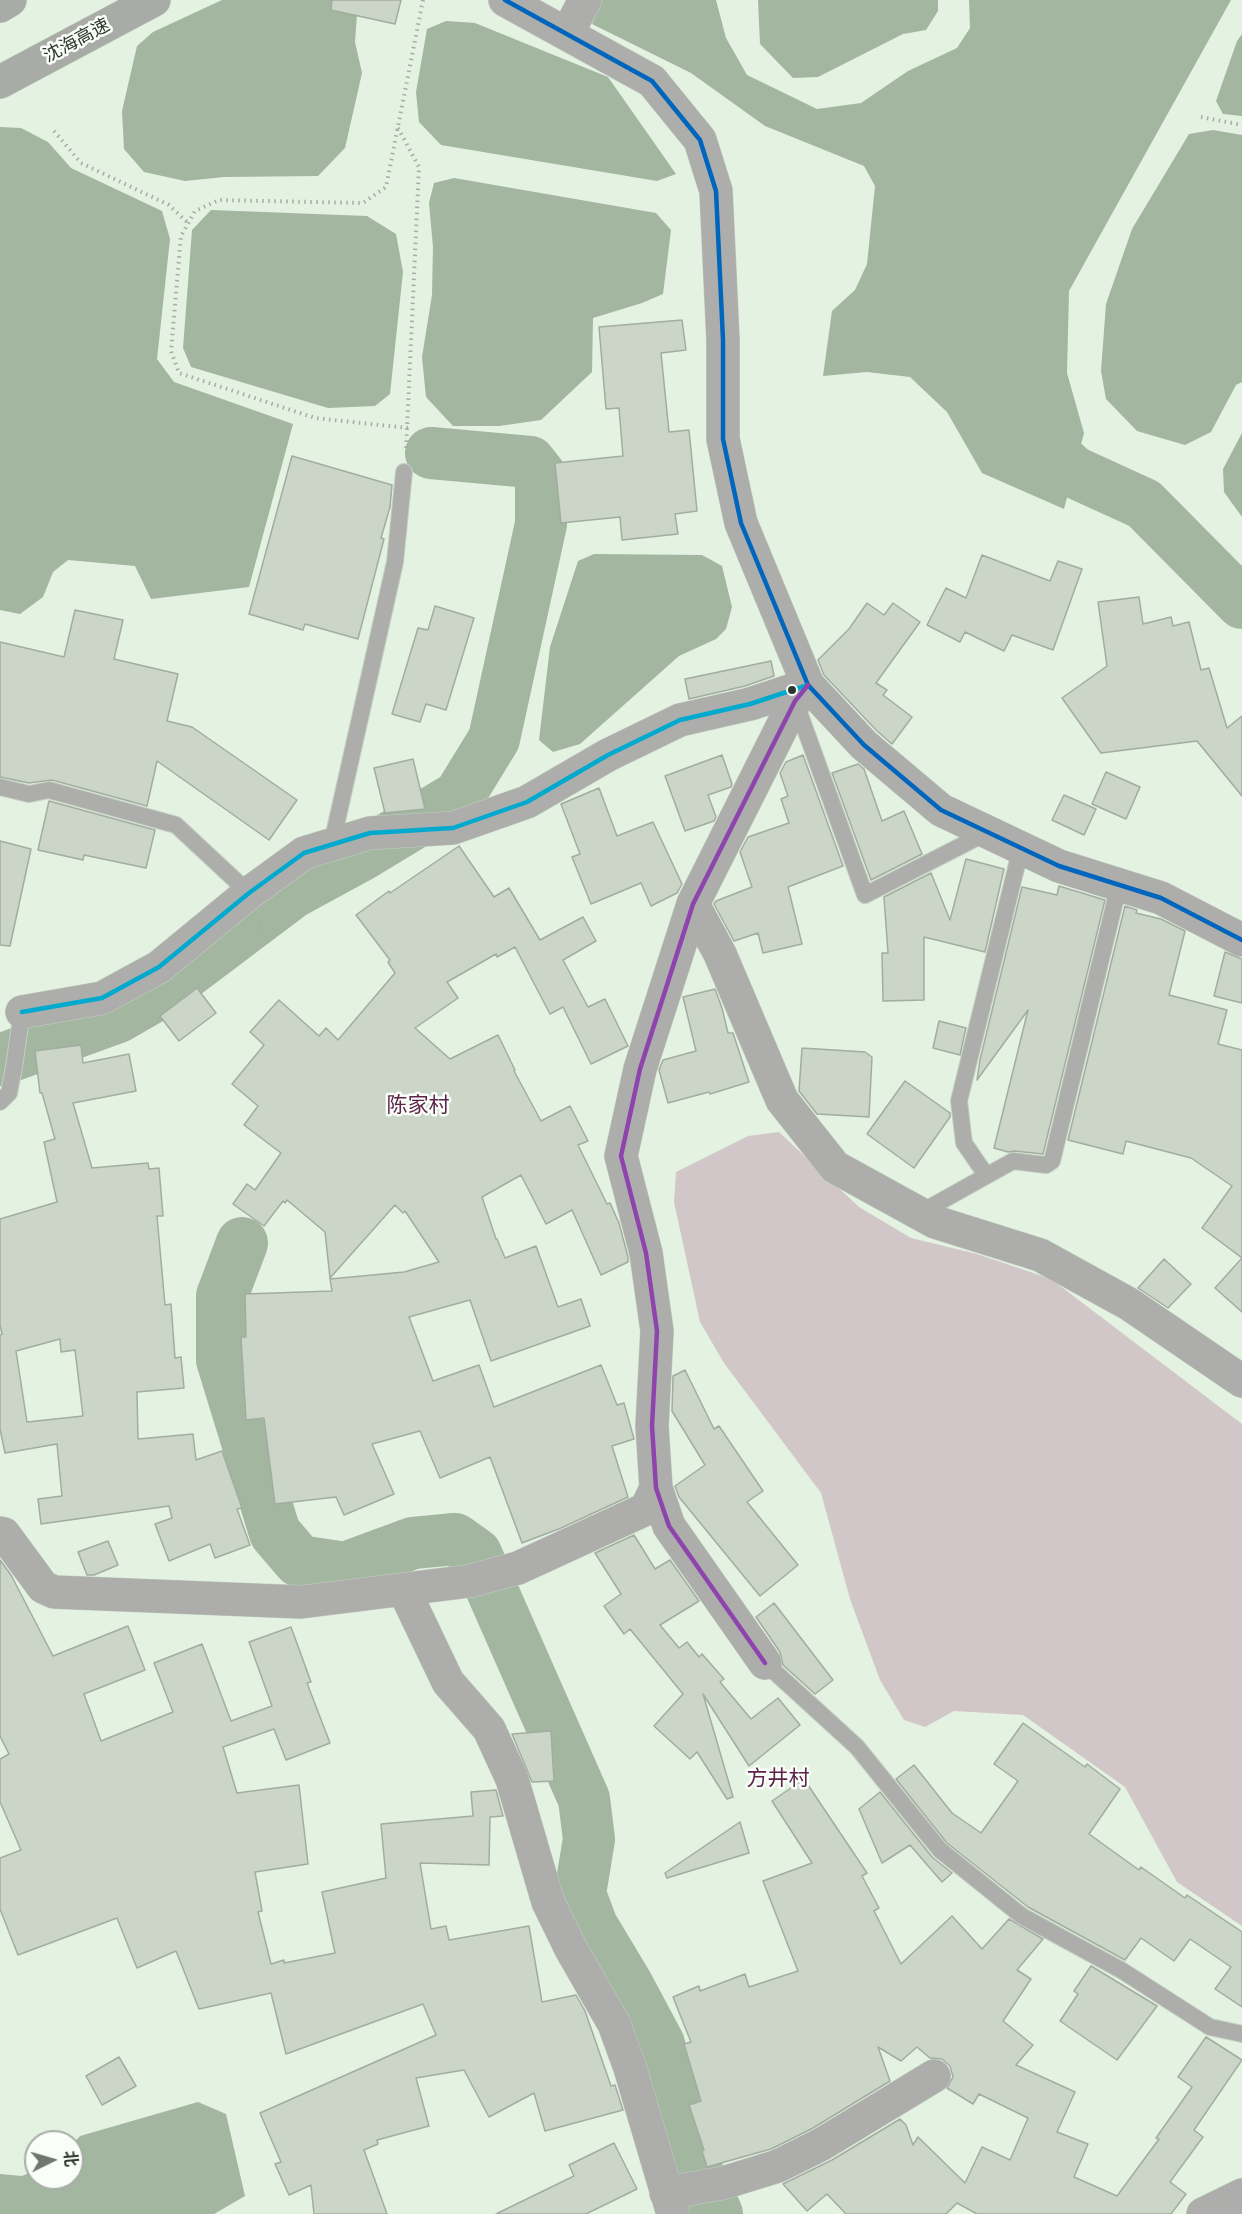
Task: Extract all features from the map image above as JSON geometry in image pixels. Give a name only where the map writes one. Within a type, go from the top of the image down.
[{"type":"highway","points":[[0,6],[10,0]]},
{"type":"highway","name":"沈海高速","points":[[0,82],[154,0]]},
{"type":"street","points":[[505,0],[577,15],[652,81],[700,140],[716,191],[723,340],[723,439],[741,523],[802,693],[941,810],[1059,866],[1161,898],[1242,940]]},
{"type":"street","points":[[20,1024],[102,998],[159,967],[249,893],[304,853],[370,833],[453,828],[527,802],[608,755],[680,720],[802,693]]},
{"type":"street","points":[[765,1663],[669,1526],[656,1488],[652,1426],[657,1331],[646,1253],[621,1156],[640,1069],[693,904],[802,693]]},
{"type":"street","points":[[693,904],[720,954],[782,1100],[835,1167],[935,1222],[1040,1255],[1129,1304],[1242,1381]]},
{"type":"street","points":[[0,1533],[4,1534],[43,1587],[54,1592],[301,1602],[470,1581],[518,1568],[646,1509],[656,1488]]},
{"type":"street","points":[[404,1590],[448,1682],[489,1729],[512,1779],[548,1902],[571,1949],[614,2024],[674,2199],[778,2166],[813,2149],[934,2076]]},
{"type":"lane","points":[[332,843],[394,562],[404,472]]},
{"type":"lane","points":[[802,693],[865,895],[988,832]]},
{"type":"lane","points":[[0,787],[29,794],[49,790],[176,825],[249,893]]},
{"type":"lane","points":[[986,1175],[964,1143],[958,1101],[1021,848]]},
{"type":"lane","points":[[918,1214],[1013,1161],[1046,1165],[1052,1161],[1119,885]]},
{"type":"lane","points":[[0,1102],[9,1093],[20,1024]]},
{"type":"lane","points":[[765,1663],[857,1747],[940,1850],[1022,1916],[1120,1970],[1210,2027],[1242,2034]]},
{"type":"path","points":[[408,428],[315,418],[179,373],[171,351],[181,236],[195,211],[219,200],[363,203],[386,187],[423,0]]},
{"type":"path","points":[[1201,117],[1242,125]]},
{"type":"path","points":[[398,128],[419,167],[408,428],[404,472]]},
{"type":"path","points":[[54,131],[81,163],[169,205],[188,223]]},
{"type":"shaded area","points":[[222,0],[358,0],[355,42],[362,73],[345,148],[318,176],[224,177],[185,181],[144,172],[124,149],[122,111],[137,46],[153,32]]},
{"type":"shaded area","points":[[602,0],[716,0],[726,38],[747,75],[817,109],[861,103],[908,71],[957,48],[970,28],[969,0],[1231,0],[1069,291],[1067,373],[1084,433],[1064,509],[982,473],[947,412],[910,377],[867,372],[823,376],[832,311],[855,290],[867,264],[875,186],[864,166],[765,126],[691,73],[592,24]]},
{"type":"shaded area","points":[[758,0],[938,0],[938,11],[926,30],[903,34],[818,77],[793,78],[760,44]]},
{"type":"shaded area","points":[[446,21],[475,23],[608,77],[676,174],[657,181],[441,145],[419,122],[416,92],[427,29]]},
{"type":"shaded area","points":[[1242,34],[1242,116],[1223,114],[1216,101],[1237,41]]},
{"type":"shaded area","points":[[0,127],[21,128],[48,142],[71,168],[162,211],[170,239],[157,359],[174,382],[293,424],[249,587],[151,599],[135,566],[68,560],[53,572],[43,597],[20,614],[0,610]]},
{"type":"shaded area","points":[[1213,130],[1242,135],[1242,382],[1236,385],[1211,432],[1185,445],[1137,431],[1106,399],[1101,371],[1106,304],[1132,229],[1189,134]]},
{"type":"shaded area","points":[[454,178],[656,213],[671,230],[663,294],[593,318],[592,372],[541,420],[499,426],[453,426],[426,397],[422,357],[432,295],[433,247],[429,203],[434,183]]},
{"type":"shaded area","points":[[211,210],[367,216],[396,234],[403,272],[390,394],[375,406],[328,408],[191,367],[183,348],[192,230]]},
{"type":"shaded area","points":[[1242,433],[1242,517],[1224,492],[1223,469]]},
{"type":"shaded area","points":[[594,554],[702,555],[722,566],[732,607],[726,629],[716,639],[679,656],[580,744],[553,752],[539,740],[550,647],[578,561]]},
{"type":"shaded area","points":[[779,1132],[859,1207],[911,1238],[977,1254],[1051,1279],[1242,1424],[1242,1926],[1177,1882],[1125,1787],[1023,1715],[954,1711],[925,1727],[904,1720],[880,1680],[850,1599],[821,1493],[724,1363],[700,1322],[674,1202],[676,1172],[748,1136]]},
{"type":"shaded area","points":[[198,2102],[226,2114],[245,2196],[214,2214],[0,2214],[0,2174],[24,2175],[24,2190],[84,2190],[84,2135]]},
{"type":"building","points":[[332,0],[401,0],[395,24],[331,10]]},
{"type":"building","points":[[682,320],[686,350],[661,353],[669,432],[689,430],[697,511],[675,514],[678,534],[622,540],[620,517],[561,523],[555,463],[623,456],[619,408],[606,409],[599,327]]},
{"type":"building","points":[[292,456],[392,485],[390,507],[381,538],[384,539],[358,639],[305,624],[303,630],[249,614]]},
{"type":"building","points":[[982,555],[1050,581],[1058,561],[1082,569],[1053,650],[1012,635],[1004,651],[965,632],[960,642],[927,625],[946,588],[966,598]]},
{"type":"building","points":[[1139,597],[1143,624],[1171,617],[1173,626],[1189,622],[1201,670],[1209,668],[1227,728],[1242,716],[1242,796],[1197,741],[1101,753],[1062,698],[1107,666],[1098,602]]},
{"type":"building","points":[[867,603],[884,615],[893,603],[920,622],[876,683],[887,690],[883,695],[912,717],[892,744],[824,675],[818,660],[849,629]]},
{"type":"building","points":[[435,606],[474,618],[446,710],[426,704],[420,722],[392,714],[418,628],[428,630]]},
{"type":"building","points":[[75,610],[123,620],[114,659],[178,674],[167,721],[192,727],[297,800],[269,840],[157,761],[147,806],[52,780],[29,783],[0,777],[0,642],[64,657]]},
{"type":"building","points":[[771,661],[774,676],[745,686],[689,699],[685,679]]},
{"type":"building","points":[[722,755],[731,787],[708,795],[716,817],[714,821],[685,831],[665,776]]},
{"type":"building","points":[[803,755],[843,866],[788,887],[802,944],[763,953],[758,933],[734,941],[714,904],[716,901],[752,887],[740,852],[748,837],[789,823],[781,799],[788,796],[780,773],[786,762]]},
{"type":"building","points":[[413,759],[425,809],[385,813],[374,768]]},
{"type":"building","points":[[858,764],[864,769],[882,821],[904,811],[922,854],[871,880],[832,773]]},
{"type":"building","points":[[1106,772],[1140,787],[1126,819],[1092,804]]},
{"type":"building","points":[[599,788],[617,836],[653,822],[682,884],[677,893],[651,906],[641,883],[591,904],[572,857],[580,854],[561,804]]},
{"type":"building","points":[[1064,795],[1096,809],[1084,835],[1052,820]]},
{"type":"building","points":[[49,801],[155,830],[146,868],[84,855],[83,860],[38,850]]},
{"type":"building","points":[[0,841],[31,849],[10,946],[0,945]]},
{"type":"building","points":[[459,846],[494,897],[509,888],[540,940],[583,917],[596,941],[563,960],[588,1007],[605,999],[628,1046],[591,1064],[563,1007],[550,1014],[515,947],[497,957],[496,954],[447,982],[458,998],[415,1028],[450,1059],[498,1035],[541,1121],[570,1106],[588,1141],[578,1145],[619,1223],[628,1257],[628,1262],[601,1275],[572,1210],[546,1224],[521,1175],[482,1197],[496,1239],[505,1258],[536,1246],[558,1307],[581,1299],[590,1326],[491,1361],[470,1300],[409,1317],[433,1381],[479,1365],[494,1407],[601,1365],[617,1405],[624,1403],[634,1439],[612,1446],[628,1497],[522,1543],[490,1457],[440,1478],[420,1431],[372,1444],[394,1494],[344,1515],[336,1497],[275,1504],[264,1418],[246,1420],[241,1337],[246,1337],[245,1294],[332,1291],[330,1279],[404,1272],[439,1262],[405,1211],[403,1213],[395,1205],[330,1278],[325,1232],[287,1200],[285,1203],[283,1201],[264,1226],[233,1204],[247,1184],[255,1190],[281,1153],[244,1125],[258,1106],[232,1084],[264,1045],[250,1032],[279,1000],[319,1036],[326,1028],[338,1040],[395,973],[388,962],[390,960],[356,915]]},
{"type":"building","points":[[966,859],[1004,869],[985,952],[924,937],[924,1000],[883,1001],[882,953],[888,953],[884,897],[931,873],[950,920]]},
{"type":"building","points":[[1059,886],[1105,900],[1043,1154],[1008,1152],[994,1148],[1028,1010],[977,1080],[980,1060],[1022,887],[1057,895]]},
{"type":"building","points":[[1125,906],[1137,910],[1136,913],[1161,919],[1185,931],[1169,995],[1227,1010],[1218,1044],[1242,1050],[1242,1258],[1202,1228],[1232,1186],[1191,1158],[1126,1141],[1123,1154],[1068,1140]]},
{"type":"building","points":[[1225,952],[1242,959],[1242,1003],[1214,996]]},
{"type":"building","points":[[197,988],[216,1013],[179,1041],[160,1016]]},
{"type":"building","points":[[715,989],[728,1033],[733,1033],[749,1082],[710,1094],[709,1092],[668,1103],[659,1070],[663,1060],[696,1051],[683,997]]},
{"type":"building","points":[[939,1021],[966,1028],[960,1055],[933,1048]]},
{"type":"building","points":[[81,1045],[83,1063],[129,1054],[136,1091],[73,1103],[92,1168],[148,1163],[149,1169],[159,1168],[163,1216],[157,1216],[165,1305],[171,1304],[175,1358],[181,1357],[184,1388],[137,1392],[138,1439],[193,1434],[196,1460],[222,1451],[242,1508],[237,1509],[250,1545],[215,1558],[210,1544],[169,1561],[155,1524],[172,1518],[169,1506],[41,1524],[38,1499],[62,1496],[57,1444],[5,1453],[0,1429],[0,1335],[2,1334],[0,1325],[0,1219],[57,1202],[44,1142],[55,1139],[42,1093],[40,1093],[35,1051]],"holes":[[[60,1339],[61,1352],[75,1350],[83,1416],[27,1422],[16,1351]]]},
{"type":"building","points":[[802,1048],[865,1052],[872,1057],[869,1117],[817,1114],[799,1091]]},
{"type":"building","points":[[905,1081],[950,1113],[950,1117],[914,1168],[867,1134]]},
{"type":"building","points":[[1242,1258],[1242,1312],[1215,1288]]},
{"type":"building","points":[[1164,1259],[1191,1284],[1168,1308],[1138,1288]]},
{"type":"building","points":[[685,1370],[714,1429],[719,1426],[763,1491],[747,1502],[798,1565],[760,1596],[679,1497],[675,1486],[705,1465],[672,1411],[673,1376]]},
{"type":"building","points":[[634,1535],[655,1569],[670,1560],[699,1601],[660,1625],[679,1648],[687,1642],[699,1657],[702,1654],[724,1679],[720,1682],[751,1719],[778,1698],[800,1725],[749,1766],[703,1694],[733,1797],[727,1799],[697,1752],[690,1759],[654,1726],[683,1694],[630,1629],[624,1634],[604,1606],[621,1594],[595,1553]]},
{"type":"building","points":[[108,1541],[118,1565],[94,1575],[87,1575],[78,1552]]},
{"type":"building","points":[[0,1560],[11,1575],[53,1656],[128,1626],[145,1670],[84,1694],[101,1741],[173,1712],[154,1663],[202,1644],[231,1721],[272,1706],[249,1642],[291,1627],[311,1682],[307,1683],[330,1743],[286,1760],[274,1729],[223,1747],[237,1793],[299,1785],[308,1864],[255,1872],[262,1911],[258,1912],[271,1964],[335,1953],[322,1892],[386,1878],[381,1824],[473,1816],[471,1792],[496,1790],[503,1816],[490,1817],[489,1865],[420,1863],[431,1929],[446,1926],[449,1940],[529,1926],[542,2002],[576,1995],[585,2011],[611,2086],[615,2085],[623,2110],[545,2131],[534,2093],[489,2117],[464,2070],[416,2078],[429,2126],[377,2140],[378,2144],[364,2150],[387,2214],[314,2214],[311,2185],[289,2195],[275,2164],[281,2162],[260,2113],[436,2035],[423,2004],[286,2054],[271,1993],[199,2009],[176,1951],[137,1968],[117,1918],[18,1955],[0,1909],[0,1858],[21,1850],[0,1802],[0,1759],[9,1754],[0,1736]]},
{"type":"building","points":[[774,1603],[833,1680],[815,1694],[783,1665],[780,1652],[756,1617]]},
{"type":"building","points":[[1023,1723],[1085,1767],[1087,1764],[1120,1789],[1089,1834],[1139,1870],[1141,1867],[1185,1898],[1187,1895],[1242,1932],[1242,2007],[1215,1989],[1231,1967],[1190,1939],[1174,1961],[1141,1938],[1125,1960],[1028,1907],[947,1843],[896,1779],[914,1765],[952,1813],[981,1833],[1018,1781],[994,1764]]},
{"type":"building","points":[[551,1731],[554,1781],[532,1782],[512,1734]]},
{"type":"building","points":[[804,1779],[867,1873],[862,1876],[879,1908],[874,1911],[901,1964],[952,1916],[982,1949],[1009,1919],[1043,1939],[1017,1970],[1031,1979],[1003,2021],[1033,2045],[1016,2065],[1075,2092],[1057,2132],[1088,2144],[1074,2177],[1117,2196],[1159,2139],[1156,2138],[1192,2087],[1178,2077],[1206,2037],[1242,2060],[1194,2130],[1203,2137],[1170,2182],[1186,2194],[1171,2214],[977,2214],[957,2203],[946,2214],[846,2214],[827,2194],[807,2211],[783,2184],[832,2160],[900,2119],[906,2125],[913,2145],[918,2137],[965,2183],[982,2147],[1010,2160],[1028,2118],[979,2094],[973,2104],[947,2088],[953,2077],[950,2066],[942,2059],[930,2058],[917,2047],[901,2061],[878,2047],[890,2081],[813,2128],[771,2149],[707,2167],[702,2151],[704,2150],[689,2105],[701,2101],[684,2044],[691,2042],[673,1997],[699,1986],[700,1991],[745,1974],[749,1987],[798,1971],[763,1881],[812,1863],[772,1801]]},
{"type":"building","points":[[880,1792],[932,1857],[952,1873],[942,1882],[910,1845],[882,1863],[859,1809]]},
{"type":"building","points":[[740,1822],[749,1853],[667,1878],[665,1873]]},
{"type":"building","points":[[1091,1966],[1157,2006],[1117,2060],[1060,2021],[1078,1994],[1074,1991]]},
{"type":"building","points":[[119,2057],[136,2086],[102,2105],[86,2076]]},
{"type":"building","points":[[614,2143],[637,2189],[586,2214],[496,2214],[574,2176],[569,2165]]},
{"type":"waterway","points":[[1024,419],[1035,437],[1074,472],[1144,504],[1242,603]]},
{"type":"waterway","points":[[0,1060],[118,1017],[158,994],[292,893],[360,856],[459,796],[494,739],[541,524],[541,476],[530,462],[431,453]]},
{"type":"waterway","points":[[242,1243],[222,1296],[222,1360],[275,1533],[299,1561],[345,1568],[413,1543],[455,1539],[476,1554],[584,1799],[589,1839],[580,1894],[592,1926],[659,2044],[684,2143],[717,2214]]},
{"type":"transit line","points":[[505,0],[652,81],[700,140],[716,191],[723,340],[723,439],[741,523],[808,685],[864,745],[941,810],[1059,866],[1161,898],[1242,940]]},
{"type":"transit line","points":[[22,1012],[102,998],[159,967],[249,893],[304,853],[370,833],[453,828],[527,802],[608,755],[680,720],[750,704],[808,685]]},
{"type":"transit line","points":[[765,1663],[669,1526],[656,1488],[652,1426],[657,1331],[646,1253],[621,1156],[640,1069],[693,904],[795,701],[808,685]]},
{"type":"district","name":"陈家村","points":[[418,1106]]},
{"type":"district","name":"方井村","points":[[778,1779]]}]
